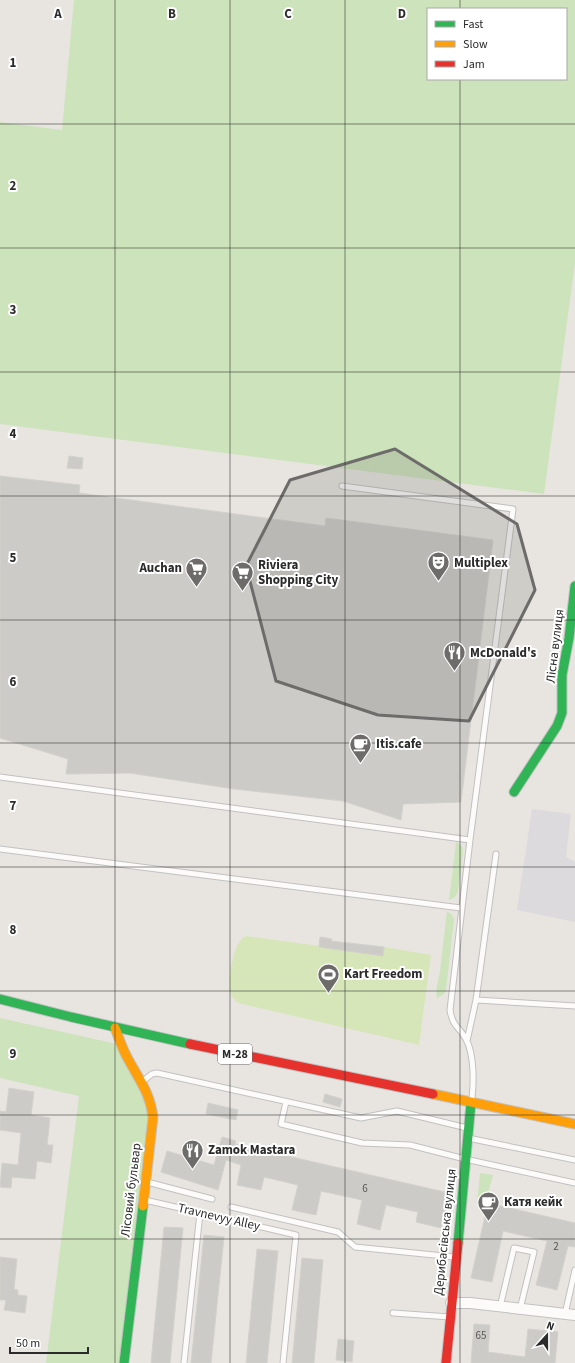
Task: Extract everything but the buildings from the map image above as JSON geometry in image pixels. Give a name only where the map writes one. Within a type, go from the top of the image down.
[{"type":"main road","name":"Лісна вулиця","points":[[514,792],[557,726],[562,713],[562,675],[572,639],[575,586]]},
{"type":"main road","name":"М-28","points":[[0,998],[115,1028],[575,1124]]},
{"type":"main road","name":"Лісовий бульвар","points":[[115,1028],[129,1062],[142,1081],[148,1094],[153,1117],[142,1200],[124,1363]]},
{"type":"main road","name":"Дерибасівська вулиця","points":[[446,1363],[471,1103]]},
{"type":"street","points":[[451,1303],[570,1314]]},
{"type":"lane","points":[[342,486],[513,509],[470,840],[450,1010],[455,1025],[467,1040],[473,1065],[471,1103]]},
{"type":"lane","points":[[0,777],[470,840]]},
{"type":"lane","points":[[0,849],[462,908]]},
{"type":"lane","points":[[467,1040],[476,1000],[496,854]]},
{"type":"lane","points":[[476,1000],[575,1006]]},
{"type":"lane","points":[[142,1081],[156,1073],[360,1118],[397,1111],[468,1128]]},
{"type":"lane","points":[[286,1102],[281,1124],[362,1143],[410,1145],[575,1184]]},
{"type":"lane","points":[[467,1138],[575,1160]]},
{"type":"lane","points":[[145,1181],[212,1199]]},
{"type":"lane","name":"Travnevyy Alley","points":[[142,1200],[296,1235],[283,1363]]},
{"type":"lane","points":[[231,1207],[338,1232],[356,1247],[455,1257]]},
{"type":"lane","points":[[184,1363],[200,1213]]},
{"type":"lane","points":[[500,1307],[514,1248],[534,1252],[520,1309]]},
{"type":"lane","points":[[570,1314],[575,1270]]},
{"type":"lane","points":[[394,1313],[450,1318]]},
{"type":"highlighted area","points":[[395,449],[517,524],[535,590],[469,721],[378,715],[276,681],[246,566],[290,480]]},
{"type":"shaded area","points":[[532,809],[571,814],[566,857],[575,862],[575,922],[517,910]]},
{"type":"green space","points":[[74,0],[575,0],[575,263],[544,494],[0,424],[0,122],[62,130]]},
{"type":"green space","points":[[456,842],[461,846],[463,852],[458,891],[455,897],[449,900]]},
{"type":"green space","points":[[447,911],[453,916],[454,920],[446,990],[444,994],[437,998],[436,991],[440,971]]},
{"type":"green space","name":"Kart Freedom","points":[[246,936],[383,956],[384,947],[431,955],[419,1045],[238,1003],[233,998],[229,989],[229,978],[238,944],[241,939]]},
{"type":"green space","points":[[0,1018],[117,1044],[149,1110],[121,1363],[46,1363],[79,1096],[0,1078]]},
{"type":"green space","points":[[480,1173],[493,1175],[485,1205],[477,1203]]},
{"type":"traffic: fast","points":[[514,792],[557,726],[562,713],[562,675],[569,638],[575,586]]},
{"type":"traffic: fast","points":[[0,999],[190,1044]]},
{"type":"traffic: fast","points":[[458,1243],[471,1103]]},
{"type":"traffic: fast","points":[[124,1363],[143,1206]]},
{"type":"traffic: slow","points":[[115,1028],[125,1054],[149,1100],[153,1117],[143,1206]]},
{"type":"traffic: slow","points":[[433,1094],[575,1124]]},
{"type":"traffic: jam","points":[[190,1044],[433,1094]]},
{"type":"traffic: jam","points":[[446,1363],[458,1243]]},
{"type":"place","name":"Multiplex","points":[[438,582]]},
{"type":"place","name":"Auchan","points":[[197,588]]},
{"type":"place","name":"Riviera Shopping City","points":[[243,592]]},
{"type":"place","name":"McDonald's","points":[[454,672]]},
{"type":"place","name":"Itis.cafe","points":[[361,764]]},
{"type":"place","name":"Kart Freedom","points":[[328,994]]},
{"type":"place","name":"Zamok Mastara","points":[[192,1170]]},
{"type":"place","name":"Катя кейк","points":[[488,1222]]}]
